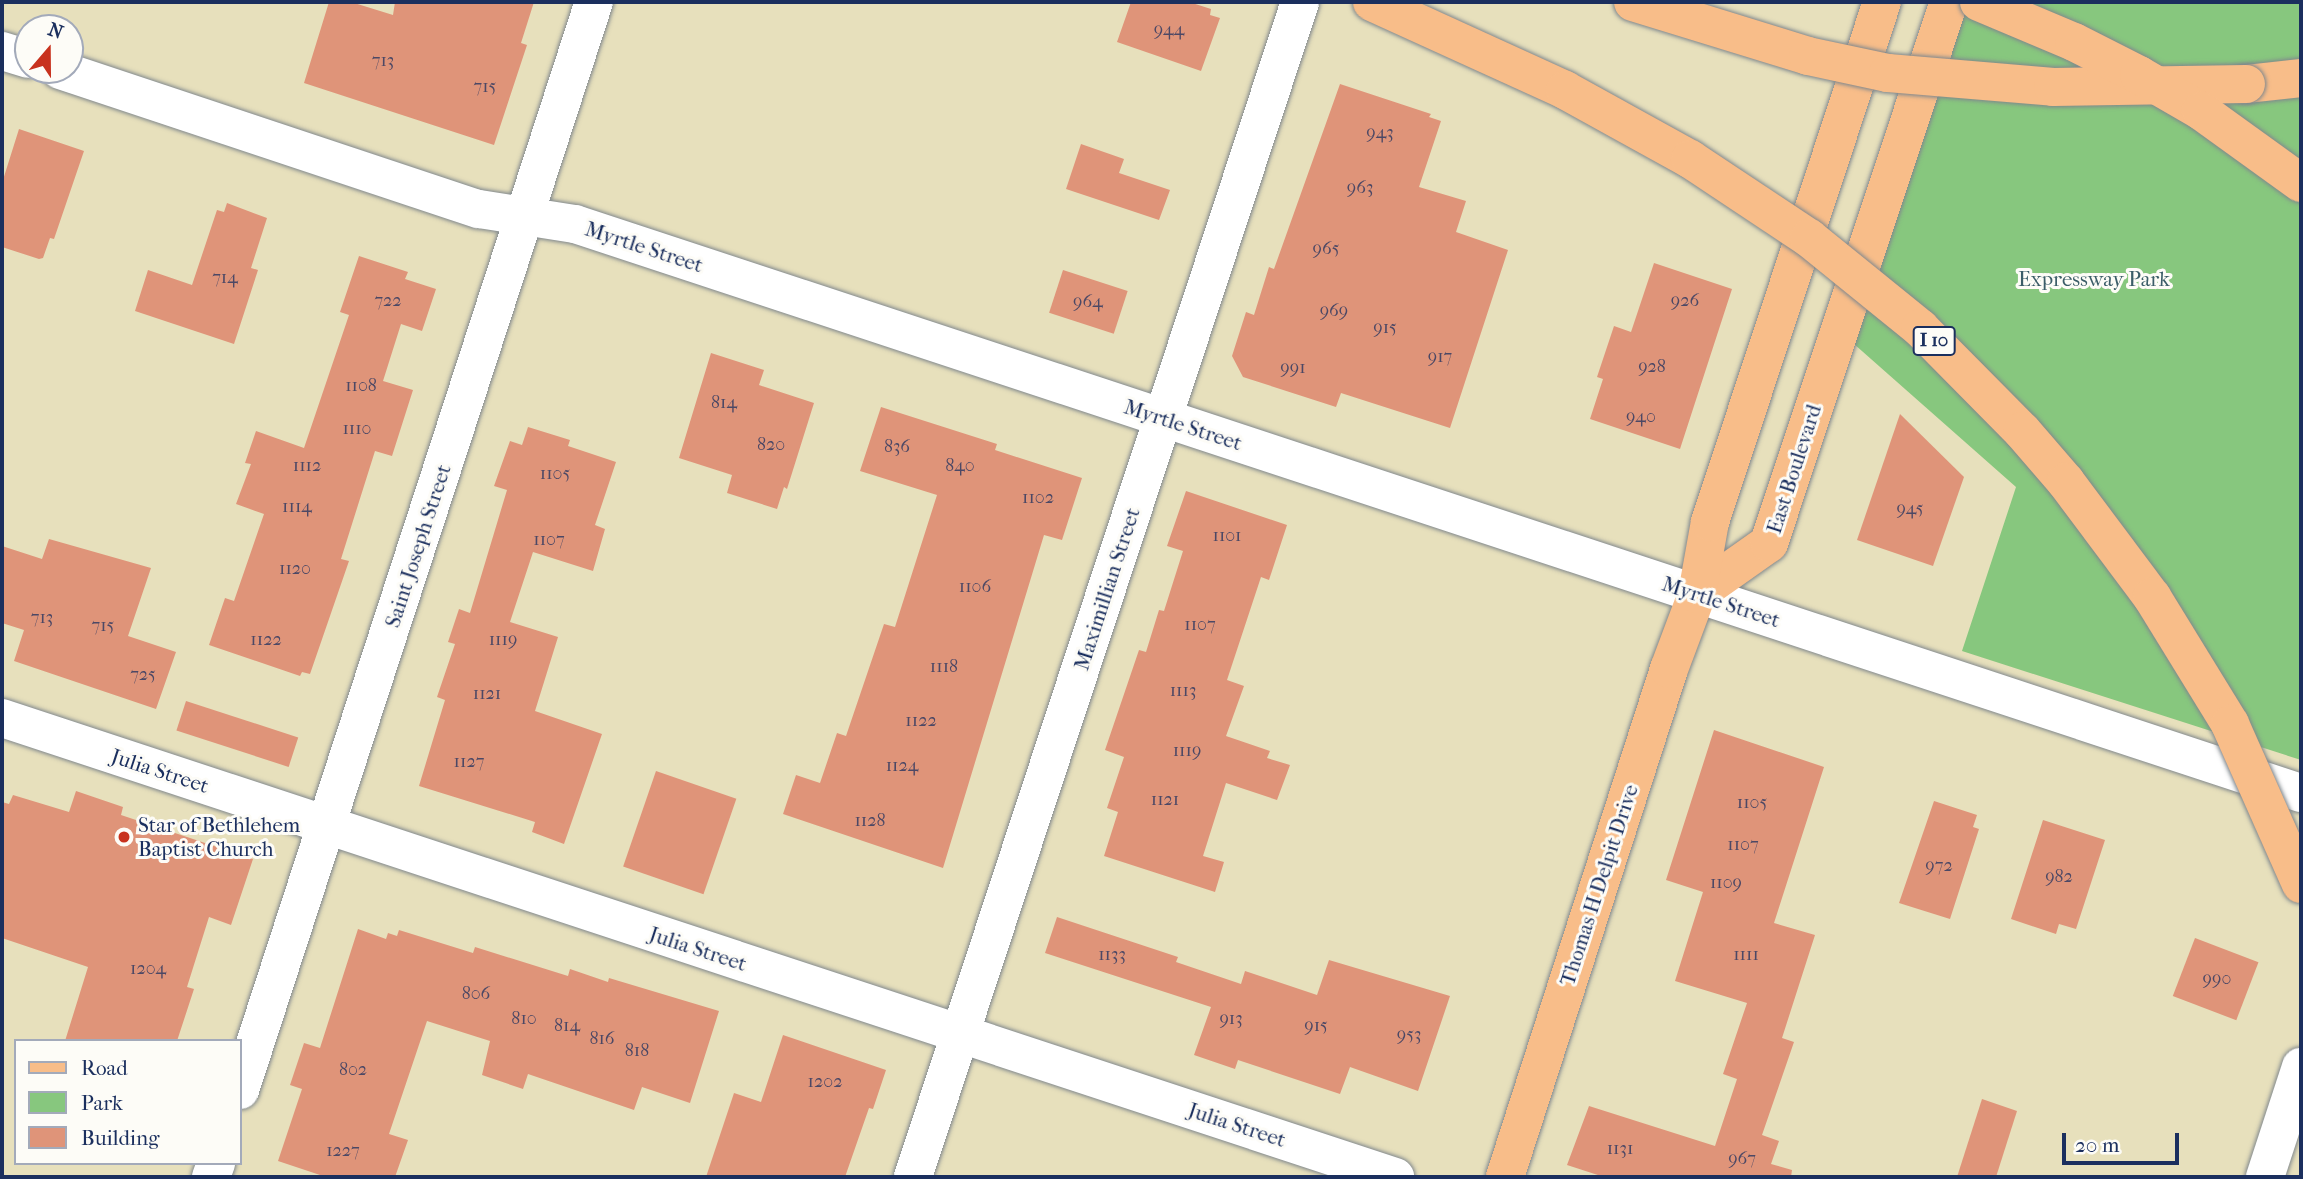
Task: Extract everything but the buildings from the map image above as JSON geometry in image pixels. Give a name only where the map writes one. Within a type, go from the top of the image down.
[{"type":"main road","name":"I 10","points":[[1371,2],[1565,90],[1690,159],[1809,238],[1920,328],[1972,378],[2058,472],[2152,597],[2230,724],[2301,884]]},
{"type":"main road","points":[[1633,2],[1808,56],[1888,73],[2064,87],[2246,85],[2301,78]]},
{"type":"main road","points":[[1697,594],[1710,522],[1882,2]]},
{"type":"main road","name":"East Boulevard","points":[[1697,594],[1769,542],[1949,2]]},
{"type":"main road","points":[[1979,2],[2074,42],[2139,75],[2201,111],[2301,183]]},
{"type":"main road","name":"Thomas H Delpit Drive","points":[[1505,1177],[1669,669],[1697,594]]},
{"type":"street","name":"Saint Joseph Street","points":[[242,1084],[594,2]]},
{"type":"street","name":"Maximillian Street","points":[[913,1177],[1300,2]]},
{"type":"street","name":"Myrtle Street","points":[[84,78],[479,209],[575,224],[2301,793]]},
{"type":"street","name":"Julia Street","points":[[2,718],[1395,1177]]},
{"type":"street","points":[[2264,1177],[2301,1067]]},
{"type":"green space","name":"Expressway Park","points":[[1966,2],[2301,2],[2301,760],[1962,651],[2016,487],[1854,344]]},
{"type":"place","name":"Star of Bethlehem Baptist Church","points":[[124,837]]}]
